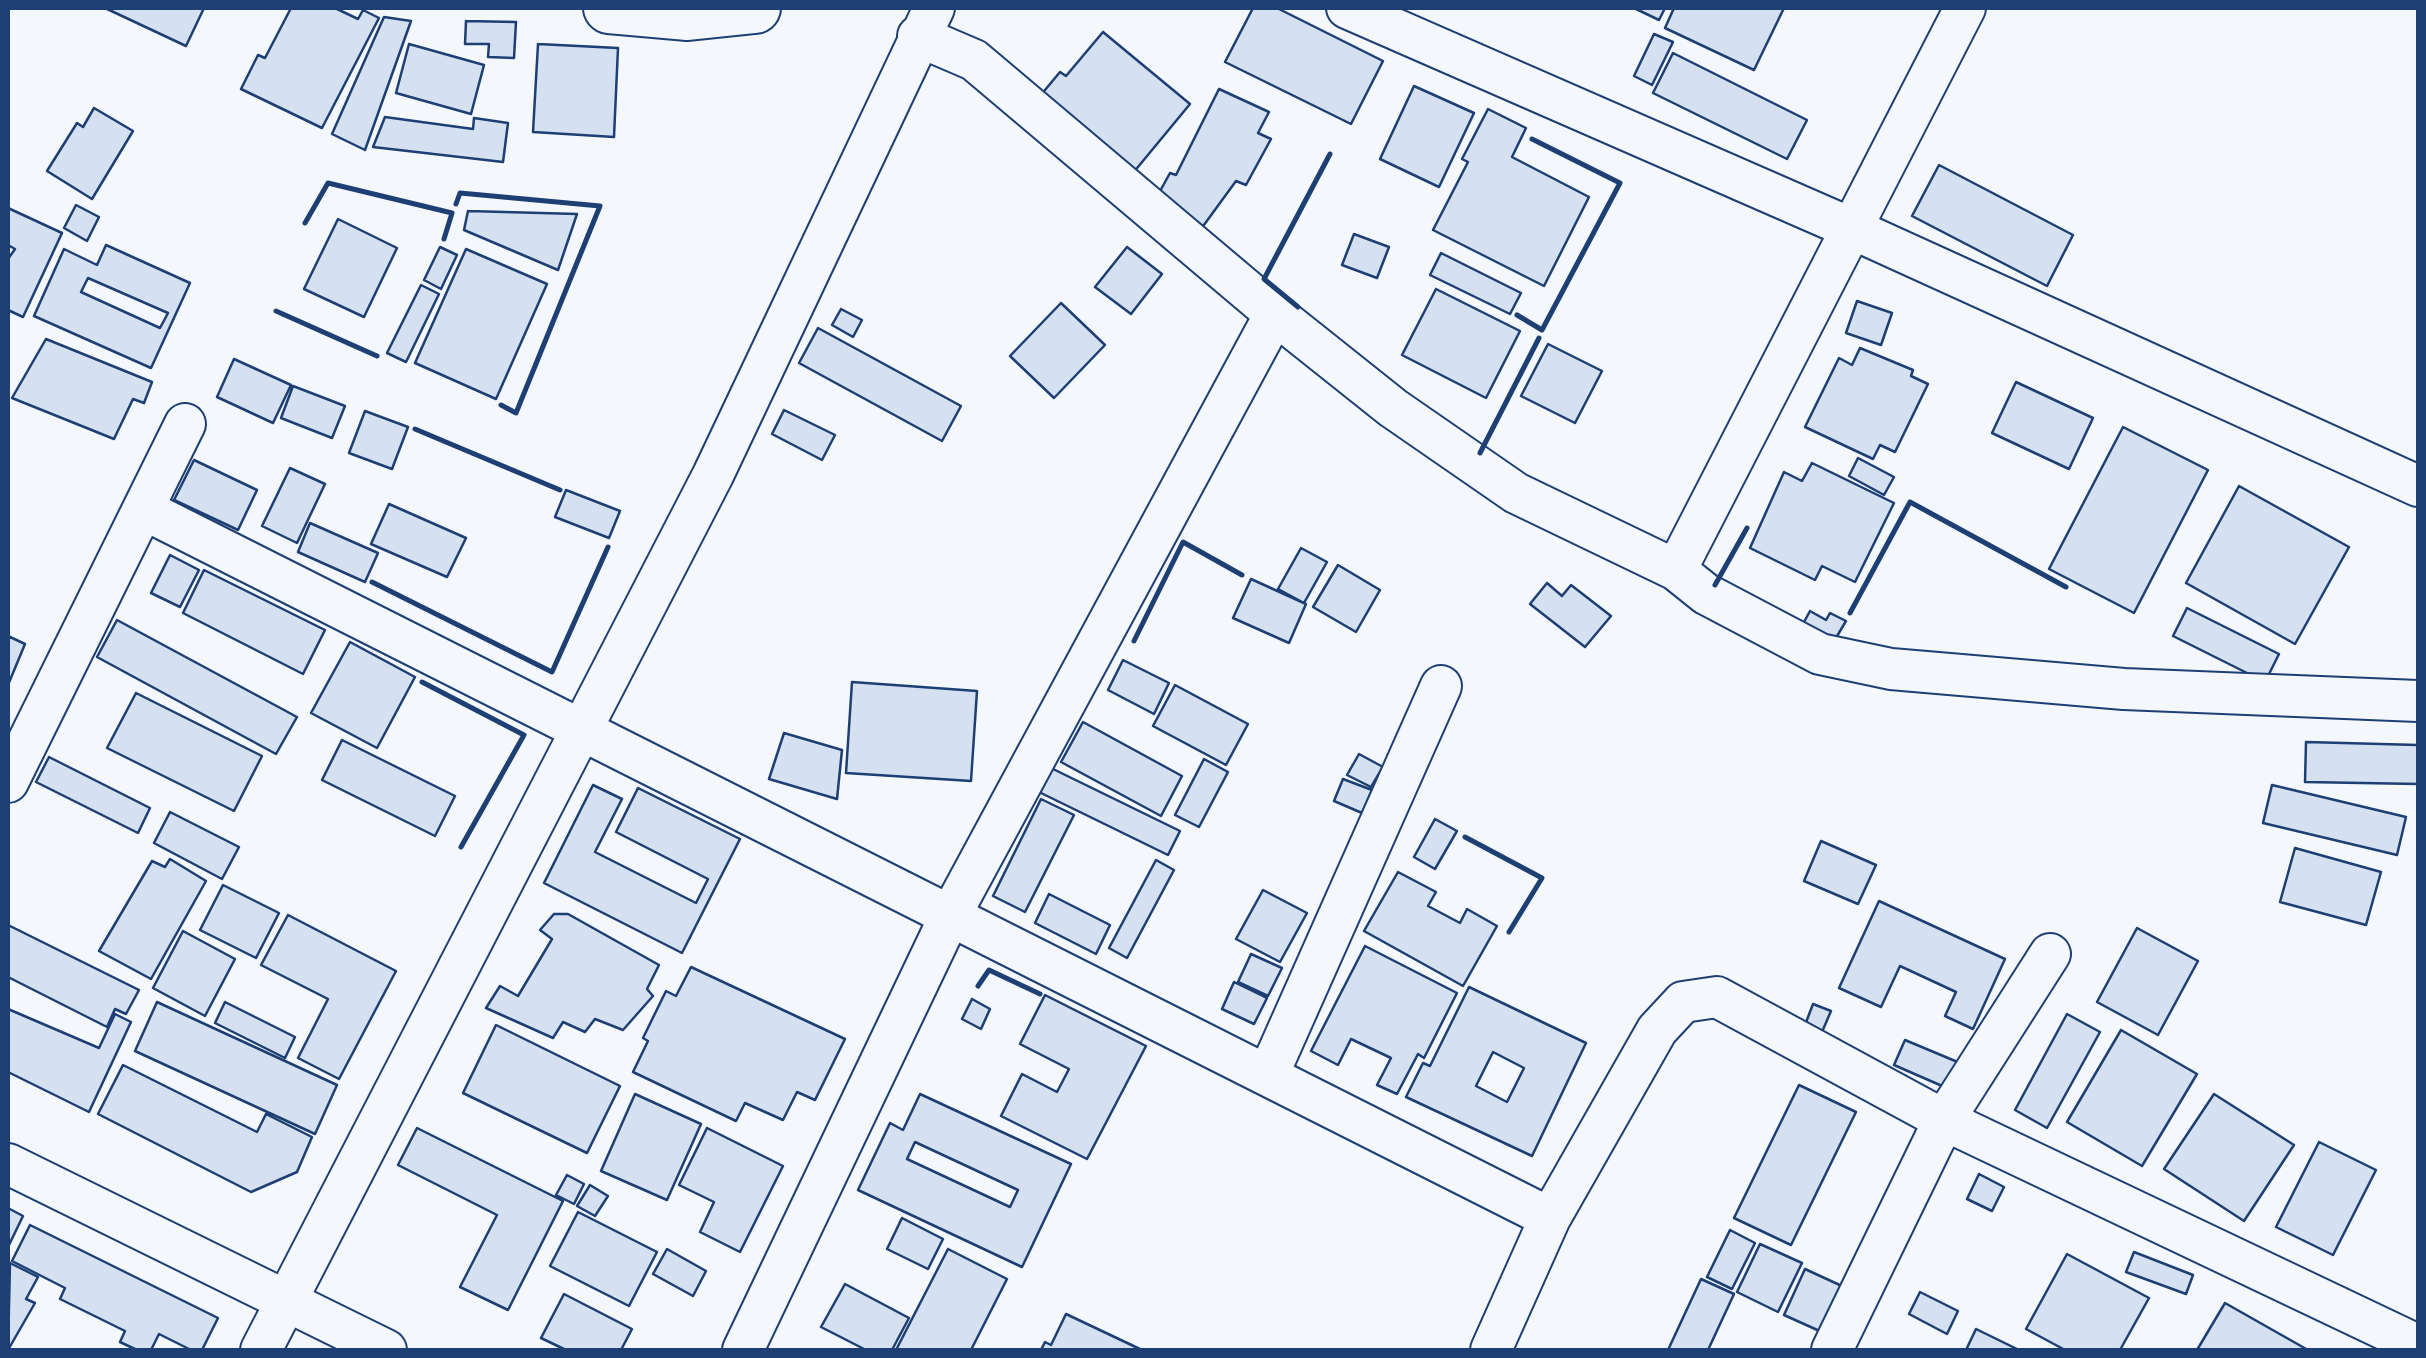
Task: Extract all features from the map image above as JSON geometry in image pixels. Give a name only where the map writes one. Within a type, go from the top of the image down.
[{"type":"street","points":[[609,8],[688,15],[755,8]]},
{"type":"street","points":[[1676,570],[1965,8]]},
{"type":"street","points":[[1372,13],[2418,486]]},
{"type":"street","points":[[261,1350],[713,475],[926,22],[1274,314],[1393,408],[1516,493],[1676,570],[1706,594],[1782,636],[1854,664],[2124,688],[2418,701]]},
{"type":"street","points":[[743,1350],[950,916],[1274,314]]},
{"type":"street","points":[[8,782],[185,424]]},
{"type":"street","points":[[143,509],[1550,1218]]},
{"type":"street","points":[[1268,1075],[1441,686]]},
{"type":"street","points":[[1832,1350],[1944,1120],[2050,954]]},
{"type":"street","points":[[1492,1350],[1550,1218],[1657,1030],[1683,1002],[1718,997],[1944,1120],[2409,1341]]},
{"type":"street","points":[[8,1164],[386,1350]]},
{"type":"building","points":[[105,8],[204,8],[186,46]]},
{"type":"building","points":[[291,8],[335,8],[358,19],[363,10],[379,18],[322,128],[241,89],[258,55],[265,58]]},
{"type":"building","points":[[1253,8],[1277,8],[1383,61],[1351,124],[1225,62]]},
{"type":"building","points":[[1634,8],[1665,8],[1659,20]]},
{"type":"building","points":[[1674,8],[1784,8],[1754,70],[1665,28]]},
{"type":"building","points":[[384,17],[411,21],[365,150],[332,134]]},
{"type":"building","points":[[466,21],[516,22],[514,58],[488,57],[489,44],[465,44]]},
{"type":"building","points":[[1103,32],[1190,104],[1133,173],[1040,96],[1060,72],[1066,76]]},
{"type":"building","points":[[1654,34],[1673,42],[1652,85],[1634,76]]},
{"type":"building","points":[[409,44],[484,65],[471,114],[396,93]]},
{"type":"building","points":[[538,44],[618,48],[614,137],[533,132]]},
{"type":"building","points":[[1673,53],[1807,120],[1787,159],[1653,93]]},
{"type":"building","points":[[1414,86],[1474,113],[1439,187],[1380,159]]},
{"type":"building","points":[[1219,89],[1269,112],[1258,133],[1271,139],[1246,185],[1236,181],[1201,229],[1159,193],[1170,173],[1176,175]]},
{"type":"building","points":[[94,108],[133,131],[92,199],[47,171],[77,123],[83,127]]},
{"type":"building","points":[[1488,109],[1526,128],[1512,157],[1589,197],[1544,286],[1433,230],[1468,162],[1462,159]]},
{"type":"building","points":[[385,117],[473,129],[474,118],[508,123],[503,162],[373,147]]},
{"type":"building","points":[[1939,165],[2073,235],[2047,286],[1912,216]]},
{"type":"building","points":[[76,205],[99,217],[87,241],[64,228]]},
{"type":"building","points":[[8,208],[62,233],[23,317],[8,310],[8,259],[15,249],[8,245]]},
{"type":"building","points":[[468,211],[577,214],[558,270],[464,230]]},
{"type":"building","points":[[338,219],[397,248],[364,317],[304,289]]},
{"type":"building","points":[[1354,234],[1389,247],[1377,278],[1342,265]]},
{"type":"building","points":[[106,245],[190,283],[151,368],[34,316],[64,249],[97,265]],"holes":[[[88,278],[168,313],[160,328],[81,292]]]},
{"type":"building","points":[[440,247],[457,255],[441,289],[424,280]]},
{"type":"building","points":[[1127,247],[1162,274],[1131,314],[1095,287]]},
{"type":"building","points":[[466,249],[547,284],[496,399],[415,363]]},
{"type":"building","points":[[1441,253],[1521,293],[1510,314],[1430,275]]},
{"type":"building","points":[[421,285],[439,294],[406,362],[387,353]]},
{"type":"building","points":[[1436,289],[1520,331],[1486,398],[1402,355]]},
{"type":"building","points":[[1857,301],[1892,313],[1881,345],[1846,333]]},
{"type":"building","points":[[1061,303],[1105,345],[1054,398],[1010,356]]},
{"type":"building","points":[[841,309],[862,320],[853,337],[832,325]]},
{"type":"building","points":[[818,328],[961,406],[942,441],[799,363]]},
{"type":"building","points":[[46,339],[152,382],[144,403],[133,399],[114,439],[12,398]]},
{"type":"building","points":[[1548,344],[1602,371],[1575,423],[1521,396]]},
{"type":"building","points":[[1860,348],[1913,370],[1911,376],[1928,384],[1895,452],[1880,445],[1873,459],[1805,427],[1839,358],[1852,365]]},
{"type":"building","points":[[234,359],[291,385],[273,423],[217,397]]},
{"type":"building","points":[[2016,382],[2093,418],[2069,469],[1992,433]]},
{"type":"building","points":[[293,386],[345,406],[332,438],[281,418]]},
{"type":"building","points":[[784,410],[835,435],[822,460],[772,434]]},
{"type":"building","points":[[365,411],[408,427],[392,469],[349,453]]},
{"type":"building","points":[[2123,427],[2208,470],[2134,613],[2049,569]]},
{"type":"building","points":[[1858,458],[1894,477],[1884,495],[1849,476]]},
{"type":"building","points":[[194,460],[257,490],[238,530],[174,500]]},
{"type":"building","points":[[1812,463],[1894,503],[1855,582],[1822,566],[1815,580],[1750,548],[1784,472],[1802,481]]},
{"type":"building","points":[[290,468],[325,484],[297,543],[262,526]]},
{"type":"building","points":[[2239,486],[2349,547],[2295,644],[2186,583]]},
{"type":"building","points":[[566,490],[620,511],[609,538],[555,517]]},
{"type":"building","points":[[389,504],[466,538],[447,577],[371,544]]},
{"type":"building","points":[[310,523],[378,553],[365,582],[298,552]]},
{"type":"building","points":[[1301,548],[1327,562],[1304,603],[1278,589]]},
{"type":"building","points":[[170,555],[199,570],[180,607],[151,593]]},
{"type":"building","points":[[1338,565],[1380,590],[1356,632],[1313,607]]},
{"type":"building","points":[[204,570],[325,630],[303,674],[183,613]]},
{"type":"building","points":[[1251,579],[1306,604],[1289,643],[1233,618]]},
{"type":"building","points":[[1547,583],[1562,596],[1571,585],[1611,616],[1585,647],[1530,604]]},
{"type":"building","points":[[2187,608],[2279,654],[2265,682],[2173,636]]},
{"type":"building","points":[[1810,611],[1826,620],[1830,613],[1846,621],[1827,653],[1797,635]]},
{"type":"building","points":[[117,620],[297,717],[276,754],[97,657]]},
{"type":"building","points":[[8,636],[25,644],[8,685]]},
{"type":"building","points":[[350,642],[415,677],[377,748],[311,713]]},
{"type":"building","points":[[1123,660],[1169,683],[1154,714],[1108,690]]},
{"type":"building","points":[[852,682],[977,691],[971,781],[846,773]]},
{"type":"building","points":[[1175,685],[1248,724],[1226,765],[1153,726]]},
{"type":"building","points":[[136,693],[262,756],[234,811],[107,748]]},
{"type":"building","points":[[1083,722],[1182,776],[1161,816],[1061,762]]},
{"type":"building","points":[[784,733],[842,750],[837,799],[769,779]]},
{"type":"building","points":[[342,740],[455,796],[435,836],[322,780]]},
{"type":"building","points":[[2306,742],[2418,745],[2418,784],[2305,782]]},
{"type":"building","points":[[1359,754],[1383,767],[1371,787],[1347,775]]},
{"type":"building","points":[[49,757],[150,808],[138,833],[36,782]]},
{"type":"building","points":[[1204,759],[1228,772],[1199,827],[1175,815]]},
{"type":"building","points":[[1051,768],[1180,831],[1168,855],[1039,792]]},
{"type":"building","points":[[1343,779],[1372,790],[1362,813],[1334,801]]},
{"type":"building","points":[[593,785],[622,799],[595,852],[696,903],[708,879],[616,832],[638,788],[740,839],[682,953],[544,883]]},
{"type":"building","points":[[2272,785],[2406,817],[2397,855],[2263,823]]},
{"type":"building","points":[[1041,799],[1074,815],[1025,912],[993,896]]},
{"type":"building","points":[[170,812],[239,847],[222,879],[154,843]]},
{"type":"building","points":[[1435,819],[1457,831],[1435,869],[1414,857]]},
{"type":"building","points":[[1821,841],[1876,865],[1858,904],[1804,881]]},
{"type":"building","points":[[2295,848],[2381,872],[2366,925],[2280,902]]},
{"type":"building","points":[[170,859],[206,881],[151,979],[99,951],[152,861],[165,867]]},
{"type":"building","points":[[1156,860],[1174,870],[1127,958],[1109,948]]},
{"type":"building","points":[[1398,872],[1436,892],[1428,906],[1460,923],[1467,909],[1497,926],[1463,986],[1364,931]]},
{"type":"building","points":[[223,885],[279,913],[256,958],[200,930]]},
{"type":"building","points":[[1263,890],[1307,913],[1280,962],[1236,939]]},
{"type":"building","points":[[1049,894],[1110,925],[1096,954],[1035,923]]},
{"type":"building","points":[[1879,901],[2005,959],[1973,1029],[1945,1016],[1956,992],[1900,966],[1881,1007],[1839,988]]},
{"type":"building","points":[[554,914],[568,914],[659,965],[647,989],[653,996],[623,1030],[595,1019],[585,1032],[563,1022],[553,1038],[486,1008],[500,986],[518,996],[552,939],[540,930]]},
{"type":"building","points":[[288,915],[396,971],[339,1079],[298,1058],[328,999],[261,965]]},
{"type":"building","points":[[8,925],[139,990],[126,1014],[115,1009],[107,1027],[8,977]]},
{"type":"building","points":[[2137,928],[2198,961],[2158,1035],[2097,1002]]},
{"type":"building","points":[[183,931],[235,959],[205,1016],[153,988]]},
{"type":"building","points":[[1365,946],[1457,993],[1424,1058],[1418,1054],[1397,1094],[1377,1085],[1391,1058],[1351,1039],[1338,1065],[1311,1051]]},
{"type":"building","points":[[1251,954],[1282,968],[1268,996],[1238,982]]},
{"type":"building","points":[[691,967],[845,1039],[815,1100],[797,1092],[783,1120],[745,1103],[736,1121],[633,1072],[648,1041],[643,1038],[666,991],[676,996]]},
{"type":"building","points":[[1234,982],[1267,998],[1254,1024],[1222,1009]]},
{"type":"building","points":[[1469,987],[1586,1043],[1532,1156],[1406,1097],[1423,1063],[1430,1066]],"holes":[[[1493,1052],[1524,1068],[1507,1102],[1476,1086]]]},
{"type":"building","points":[[1045,995],[1146,1046],[1087,1159],[1001,1116],[1022,1074],[1057,1092],[1069,1069],[1020,1044]]},
{"type":"building","points":[[972,999],[990,1009],[981,1029],[962,1019]]},
{"type":"building","points":[[157,1002],[337,1085],[315,1134],[135,1051]]},
{"type":"building","points":[[225,1002],[295,1037],[285,1058],[215,1023]]},
{"type":"building","points":[[1813,1004],[1831,1011],[1822,1032],[1805,1025]]},
{"type":"building","points":[[8,1009],[99,1048],[115,1014],[131,1022],[89,1112],[8,1072]]},
{"type":"building","points":[[2067,1014],[2100,1032],[2047,1128],[2015,1110]]},
{"type":"building","points":[[496,1025],[620,1086],[587,1153],[463,1093]]},
{"type":"building","points":[[2121,1030],[2197,1074],[2142,1166],[2067,1122]]},
{"type":"building","points":[[1905,1040],[1960,1063],[1949,1089],[1894,1065]]},
{"type":"building","points":[[123,1065],[257,1132],[266,1114],[312,1137],[297,1172],[251,1192],[98,1114]]},
{"type":"building","points":[[1799,1085],[1856,1112],[1791,1245],[1734,1218]]},
{"type":"building","points":[[635,1094],[701,1124],[667,1200],[601,1171]]},
{"type":"building","points":[[920,1094],[1071,1164],[1022,1267],[858,1190],[890,1123],[903,1130]],"holes":[[[915,1142],[1018,1190],[1010,1207],[907,1159]]]},
{"type":"building","points":[[2214,1094],[2294,1145],[2244,1221],[2164,1169]]},
{"type":"building","points":[[417,1128],[563,1201],[508,1310],[460,1287],[497,1215],[398,1165]]},
{"type":"building","points":[[707,1128],[783,1166],[740,1252],[700,1232],[714,1202],[679,1185]]},
{"type":"building","points":[[2319,1142],[2376,1170],[2333,1255],[2276,1227]]},
{"type":"building","points":[[1979,1174],[2004,1187],[1992,1211],[1967,1199]]},
{"type":"building","points":[[567,1175],[584,1184],[574,1204],[556,1195]]},
{"type":"building","points":[[590,1185],[608,1196],[595,1216],[577,1206]]},
{"type":"building","points":[[8,1208],[23,1216],[8,1247]]},
{"type":"building","points":[[578,1212],[657,1252],[629,1306],[550,1266]]},
{"type":"building","points":[[902,1218],[943,1239],[928,1269],[887,1249]]},
{"type":"building","points":[[30,1225],[218,1318],[202,1350],[191,1350],[159,1334],[151,1350],[137,1350],[120,1342],[125,1331],[60,1299],[65,1288],[12,1261]]},
{"type":"building","points":[[1730,1230],[1755,1243],[1732,1289],[1707,1277]]},
{"type":"building","points":[[1760,1244],[1802,1263],[1778,1312],[1737,1292]]},
{"type":"building","points":[[667,1249],[706,1271],[693,1296],[653,1274]]},
{"type":"building","points":[[948,1249],[1007,1279],[971,1350],[896,1350]]},
{"type":"building","points":[[2134,1252],[2193,1275],[2186,1294],[2126,1272]]},
{"type":"building","points":[[2067,1254],[2149,1298],[2120,1350],[2065,1350],[2026,1329]]},
{"type":"building","points":[[10,1263],[38,1277],[26,1299],[35,1303],[8,1350]]},
{"type":"building","points":[[1805,1269],[1844,1287],[1824,1333],[1784,1315]]},
{"type":"building","points":[[1701,1279],[1734,1294],[1708,1350],[1668,1350]]},
{"type":"building","points":[[845,1284],[909,1318],[892,1350],[866,1350],[821,1327]]},
{"type":"building","points":[[1920,1292],[1958,1311],[1947,1334],[1909,1314]]},
{"type":"building","points":[[564,1294],[632,1329],[621,1350],[566,1350],[541,1338]]},
{"type":"building","points":[[2225,1303],[2308,1350],[2197,1350]]},
{"type":"building","points":[[1066,1314],[1142,1350],[1041,1350],[1045,1342],[1051,1345]]},
{"type":"building","points":[[1976,1329],[2019,1350],[1966,1350]]},
{"type":"wall","points":[[1517,315],[1542,330],[1620,183],[1532,139]]},
{"type":"wall","points":[[1298,307],[1264,279],[1330,154]]},
{"type":"wall","points":[[305,223],[328,183],[452,213],[444,239]]},
{"type":"wall","points":[[456,204],[460,193],[600,206],[516,413],[501,405]]},
{"type":"wall","points":[[276,311],[377,356]]},
{"type":"wall","points":[[1480,453],[1539,338]]},
{"type":"wall","points":[[415,429],[560,490]]},
{"type":"wall","points":[[1850,613],[1910,502],[2066,587]]},
{"type":"wall","points":[[1715,585],[1747,528]]},
{"type":"wall","points":[[1134,641],[1183,542],[1242,575]]},
{"type":"wall","points":[[372,582],[552,672],[608,547]]},
{"type":"wall","points":[[422,682],[524,735],[461,847]]},
{"type":"wall","points":[[1465,837],[1542,878],[1509,932]]},
{"type":"wall","points":[[978,986],[989,970],[1040,994]]}]
